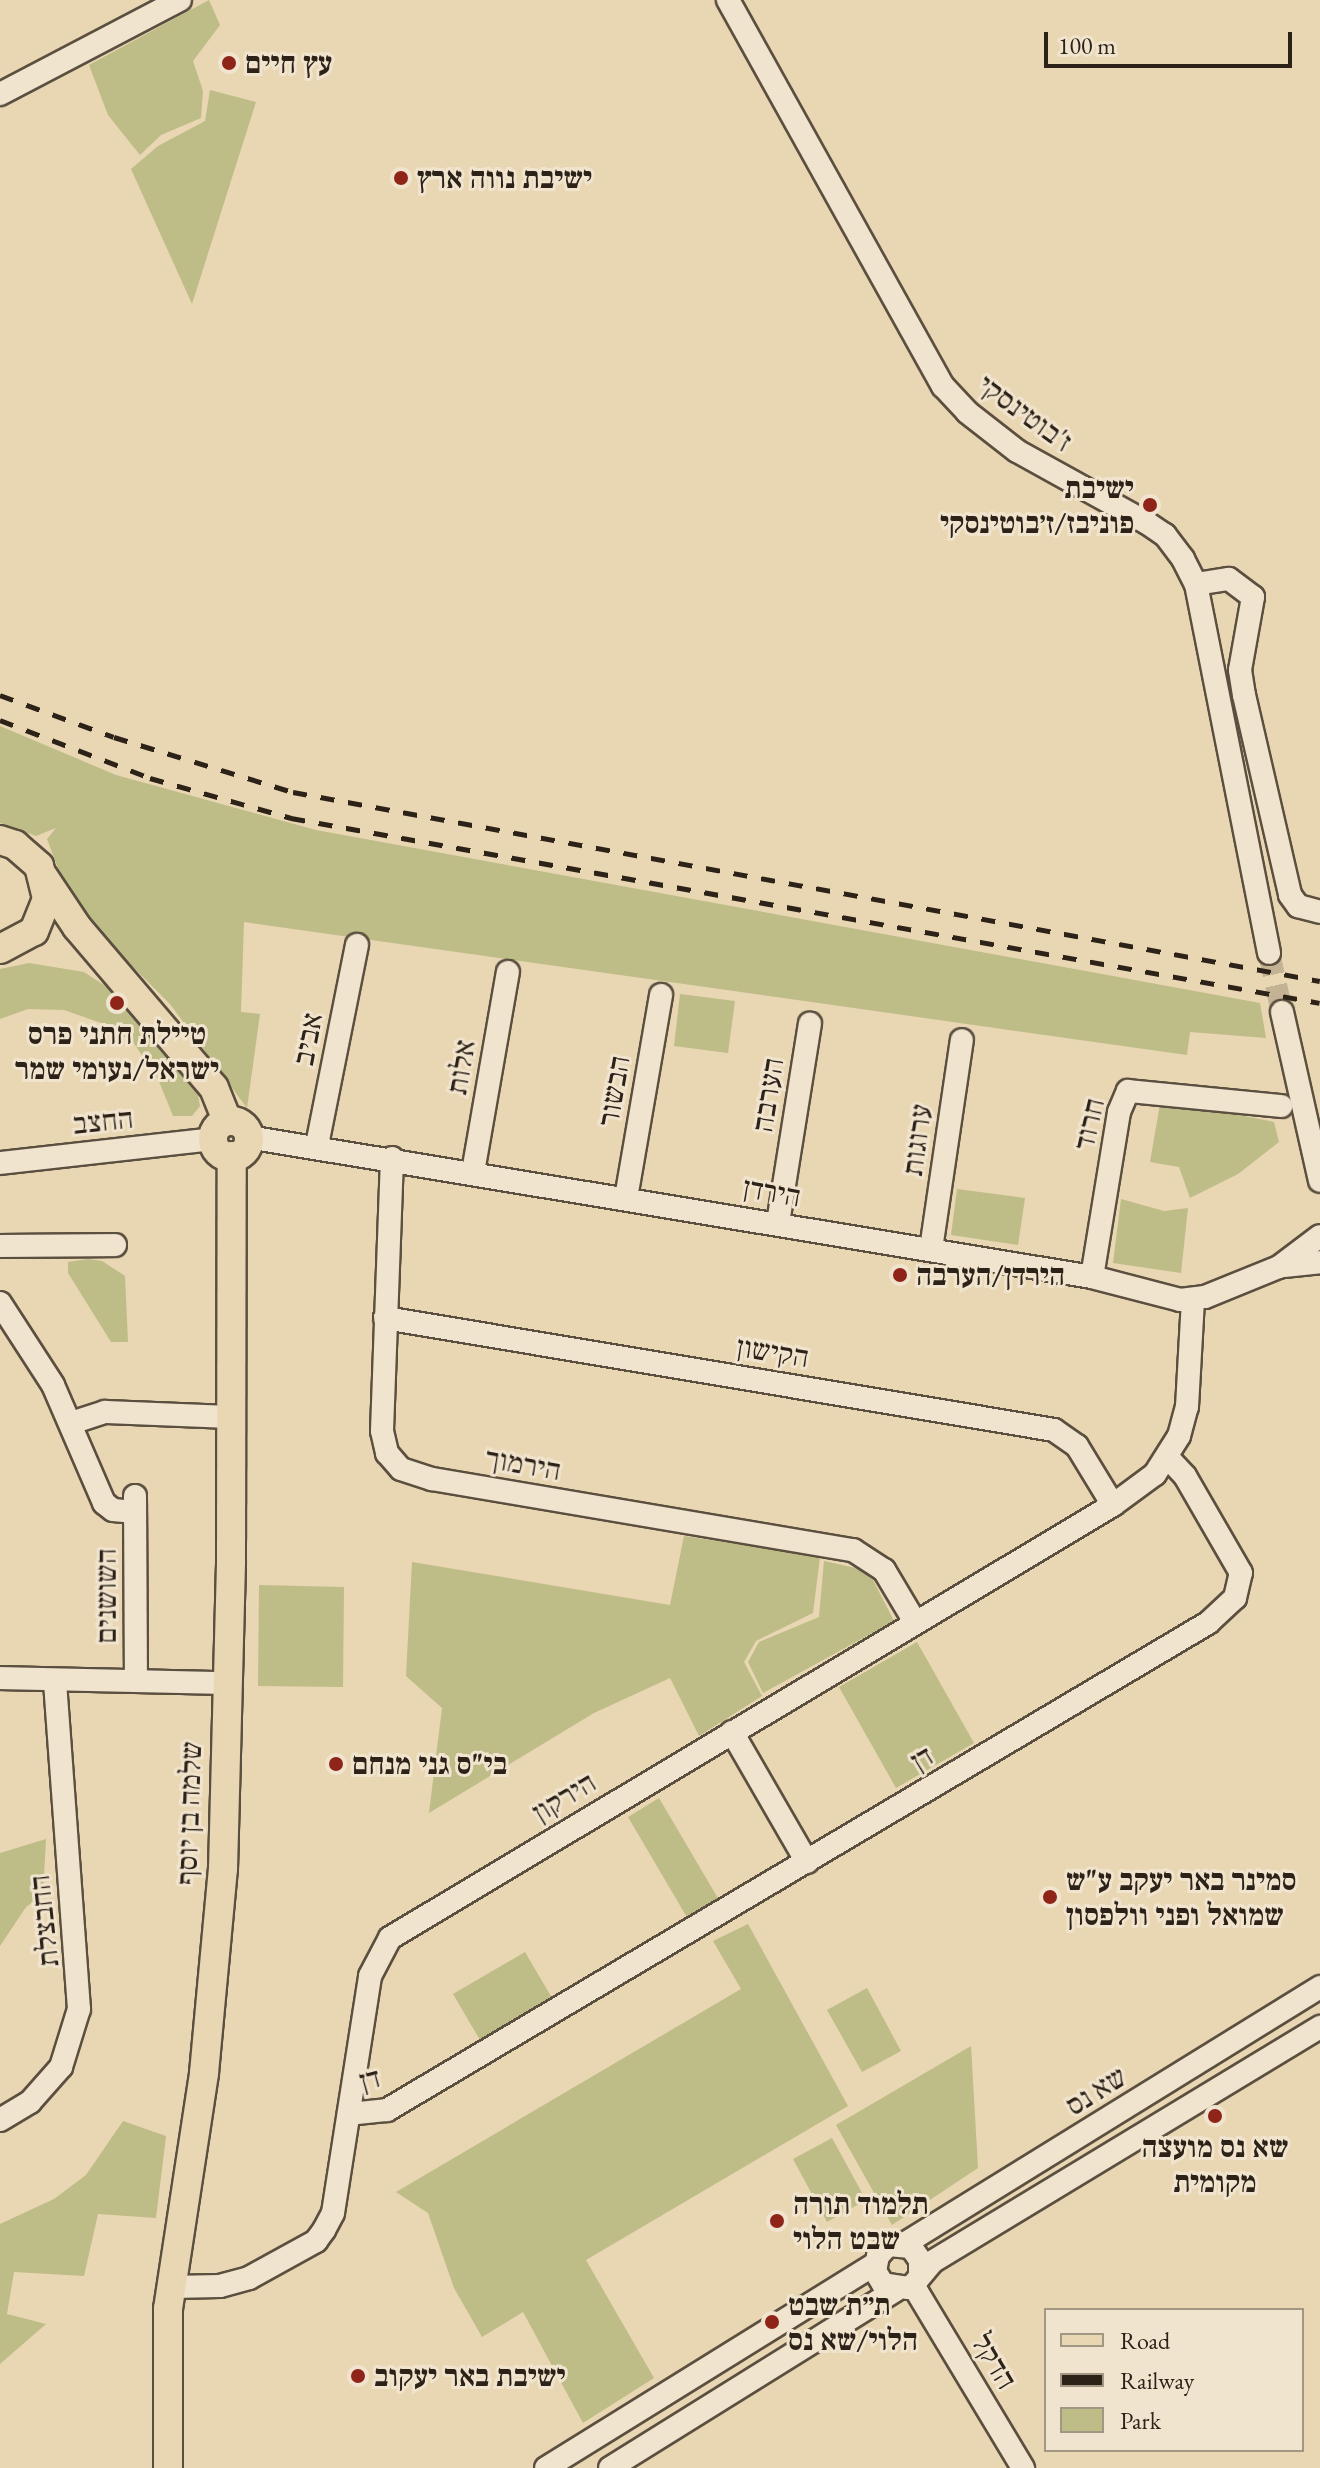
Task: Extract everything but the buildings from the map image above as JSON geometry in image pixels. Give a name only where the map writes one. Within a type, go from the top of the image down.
[{"type":"main road","points":[[0,840],[29,853],[77,927],[214,1088],[230,1138]]},
{"type":"main road","points":[[10,946],[43,916],[43,876]]},
{"type":"main road","points":[[10,946],[45,937],[66,940],[103,960],[123,979]]},
{"type":"main road","name":"שלמה בן יוסף","points":[[168,2468],[171,2287],[208,2037],[223,1869],[231,1417],[230,1138]]},
{"type":"street","points":[[0,94],[180,0]]},
{"type":"street","name":"ז'בוטינסקי","points":[[728,0],[943,386],[967,412],[1017,451],[1165,535],[1196,584],[1269,953]]},
{"type":"street","points":[[1196,584],[1229,579],[1253,597],[1240,670],[1244,695],[1290,895],[1298,906],[1320,912]]},
{"type":"street","name":"אביב","points":[[317,1145],[357,945]]},
{"type":"street","name":"אלות","points":[[473,1172],[508,972]]},
{"type":"street","name":"הבשור","points":[[626,1198],[661,995]]},
{"type":"street","points":[[1282,1012],[1317,1154],[1320,1181]]},
{"type":"street","name":"הערבה","points":[[778,1223],[810,1024]]},
{"type":"street","name":"ערוגות","points":[[931,1249],[962,1040]]},
{"type":"street","name":"חרוד","points":[[1092,1277],[1119,1112],[1128,1091],[1140,1088],[1281,1106]]},
{"type":"street","name":"הירדן","points":[[230,1138],[317,1145],[1092,1277],[1193,1300]]},
{"type":"street","name":"החצב","points":[[0,1163],[230,1138]]},
{"type":"street","name":"הירמוך","points":[[392,1158],[382,1431],[387,1453],[401,1469],[432,1479],[853,1550],[884,1570],[915,1622]]},
{"type":"street","points":[[1320,1238],[1320,1251]]},
{"type":"street","points":[[1279,1267],[1320,1238]]},
{"type":"street","points":[[0,1246],[115,1245]]},
{"type":"street","points":[[1168,1458],[1179,1436],[1191,1387],[1193,1300],[1279,1267],[1320,1262]]},
{"type":"street","name":"השושנים","points":[[0,1303],[71,1423],[104,1503],[113,1510],[135,1504],[136,1679]]},
{"type":"street","name":"הקישון","points":[[385,1318],[1054,1430],[1077,1446],[1113,1505]]},
{"type":"street","points":[[71,1423],[105,1412],[231,1417]]},
{"type":"street","name":"הירקון","points":[[171,2287],[220,2286],[249,2278],[316,2241],[333,2213],[370,1976],[390,1938],[1113,1505],[1168,1458]]},
{"type":"street","name":"דן","points":[[349,2114],[387,2110],[1208,1623],[1235,1598],[1241,1586],[1236,1559],[1168,1458]]},
{"type":"street","points":[[0,1678],[55,1683],[136,1679],[226,1683]]},
{"type":"street","name":"החבצלת","points":[[0,2120],[30,2102],[61,2067],[79,2009],[55,1683]]},
{"type":"street","points":[[732,1732],[807,1862]]},
{"type":"street","name":"שא נס","points":[[904,2244],[1320,1987]]},
{"type":"street","name":"שא נס","points":[[610,2468],[910,2283],[932,2262],[1320,2027]]},
{"type":"street","points":[[546,2468],[875,2264],[888,2245],[904,2244],[917,2253],[910,2283],[883,2284],[875,2264]]},
{"type":"street","name":"הדקל","points":[[910,2283],[1023,2468]]},
{"type":"green space","points":[[209,0],[220,25],[193,61],[203,91],[201,118],[161,135],[140,155],[108,115],[89,65]]},
{"type":"green space","points":[[210,90],[256,102],[192,304],[131,169],[158,146],[205,121]]},
{"type":"green space","points":[[0,726],[116,775],[316,830],[1260,1003],[1266,1038],[1190,1032],[1187,1055],[244,922],[241,1012],[260,1014],[247,1108],[170,1004],[72,906],[47,839],[56,828],[36,836],[0,823]]},
{"type":"green space","points":[[29,963],[84,972],[110,989],[198,1095],[200,1106],[192,1116],[173,1116],[158,1079],[133,1042],[104,1024],[64,1010],[28,1009],[0,1019],[0,969]]},
{"type":"green space","points":[[680,994],[735,1001],[728,1053],[674,1046]]},
{"type":"green space","points":[[1168,1101],[1274,1122],[1279,1142],[1238,1174],[1190,1198],[1179,1167],[1150,1162],[1160,1104]]},
{"type":"green space","points":[[957,1189],[1025,1198],[1018,1245],[951,1235]]},
{"type":"green space","points":[[1121,1199],[1164,1211],[1188,1208],[1181,1273],[1113,1263]]},
{"type":"green space","points":[[88,1259],[102,1261],[125,1276],[128,1342],[111,1342],[68,1273],[68,1262]]},
{"type":"green space","points":[[684,1536],[820,1557],[813,1613],[756,1641],[744,1662],[762,1696],[699,1736],[670,1678],[594,1713],[429,1813],[442,1708],[406,1676],[412,1562],[670,1605]]},
{"type":"green space","points":[[824,1561],[860,1569],[873,1580],[894,1621],[763,1693],[748,1662],[759,1642],[819,1617]]},
{"type":"green space","points":[[259,1585],[344,1587],[343,1687],[258,1686]]},
{"type":"green space","points":[[917,1642],[974,1743],[896,1788],[839,1687]]},
{"type":"green space","points":[[659,1798],[719,1900],[688,1919],[628,1817]]},
{"type":"green space","points":[[46,1839],[43,1895],[26,1907],[0,1946],[0,1853]]},
{"type":"green space","points":[[748,1924],[848,2106],[586,2260],[654,2378],[583,2423],[523,2312],[482,2337],[454,2288],[428,2213],[396,2192],[741,1989],[713,1941]]},
{"type":"green space","points":[[525,1952],[552,1998],[480,2040],[453,1994]]},
{"type":"green space","points":[[867,1988],[901,2051],[862,2072],[827,2010]]},
{"type":"green space","points":[[971,2046],[978,2168],[892,2225],[836,2125]]},
{"type":"green space","points":[[123,2121],[166,2136],[156,2218],[98,2214],[84,2276],[14,2272],[7,2314],[46,2324],[0,2364],[0,2224],[54,2199],[86,2175]]},
{"type":"green space","points":[[832,2138],[866,2200],[827,2222],[793,2159]]},
{"type":"tunnel","points":[[1269,953],[1282,1012]]},
{"type":"railway","points":[[0,695],[114,737],[293,792],[1320,981]]},
{"type":"railway","points":[[0,720],[150,778],[291,818],[1320,1003]]},
{"type":"place","name":"עץ חיים","points":[[229,63]]},
{"type":"place","name":"ישיבת נווה ארץ","points":[[401,178]]},
{"type":"place","name":"ישיבת פוניבז/ז׳בוטינסקי","points":[[1150,505]]},
{"type":"place","name":"טיילת חתני פרס ישראל/נעומי שמר","points":[[117,1003]]},
{"type":"place","name":"הירדן/הערבה","points":[[900,1275]]},
{"type":"place","name":"בי\"ס גני מנחם","points":[[336,1764]]},
{"type":"place","name":"סמינר באר יעקב ע\"ש שמואל ופני וולפסון","points":[[1050,1897]]},
{"type":"place","name":"שא נס מועצה מקומית","points":[[1215,2116]]},
{"type":"place","name":"תלמוד תורה שבט הלוי","points":[[777,2221]]},
{"type":"place","name":"ת״ת שבט הלוי/שא נס","points":[[772,2322]]},
{"type":"place","name":"ישיבת באר יעקוב","points":[[358,2376]]}]
